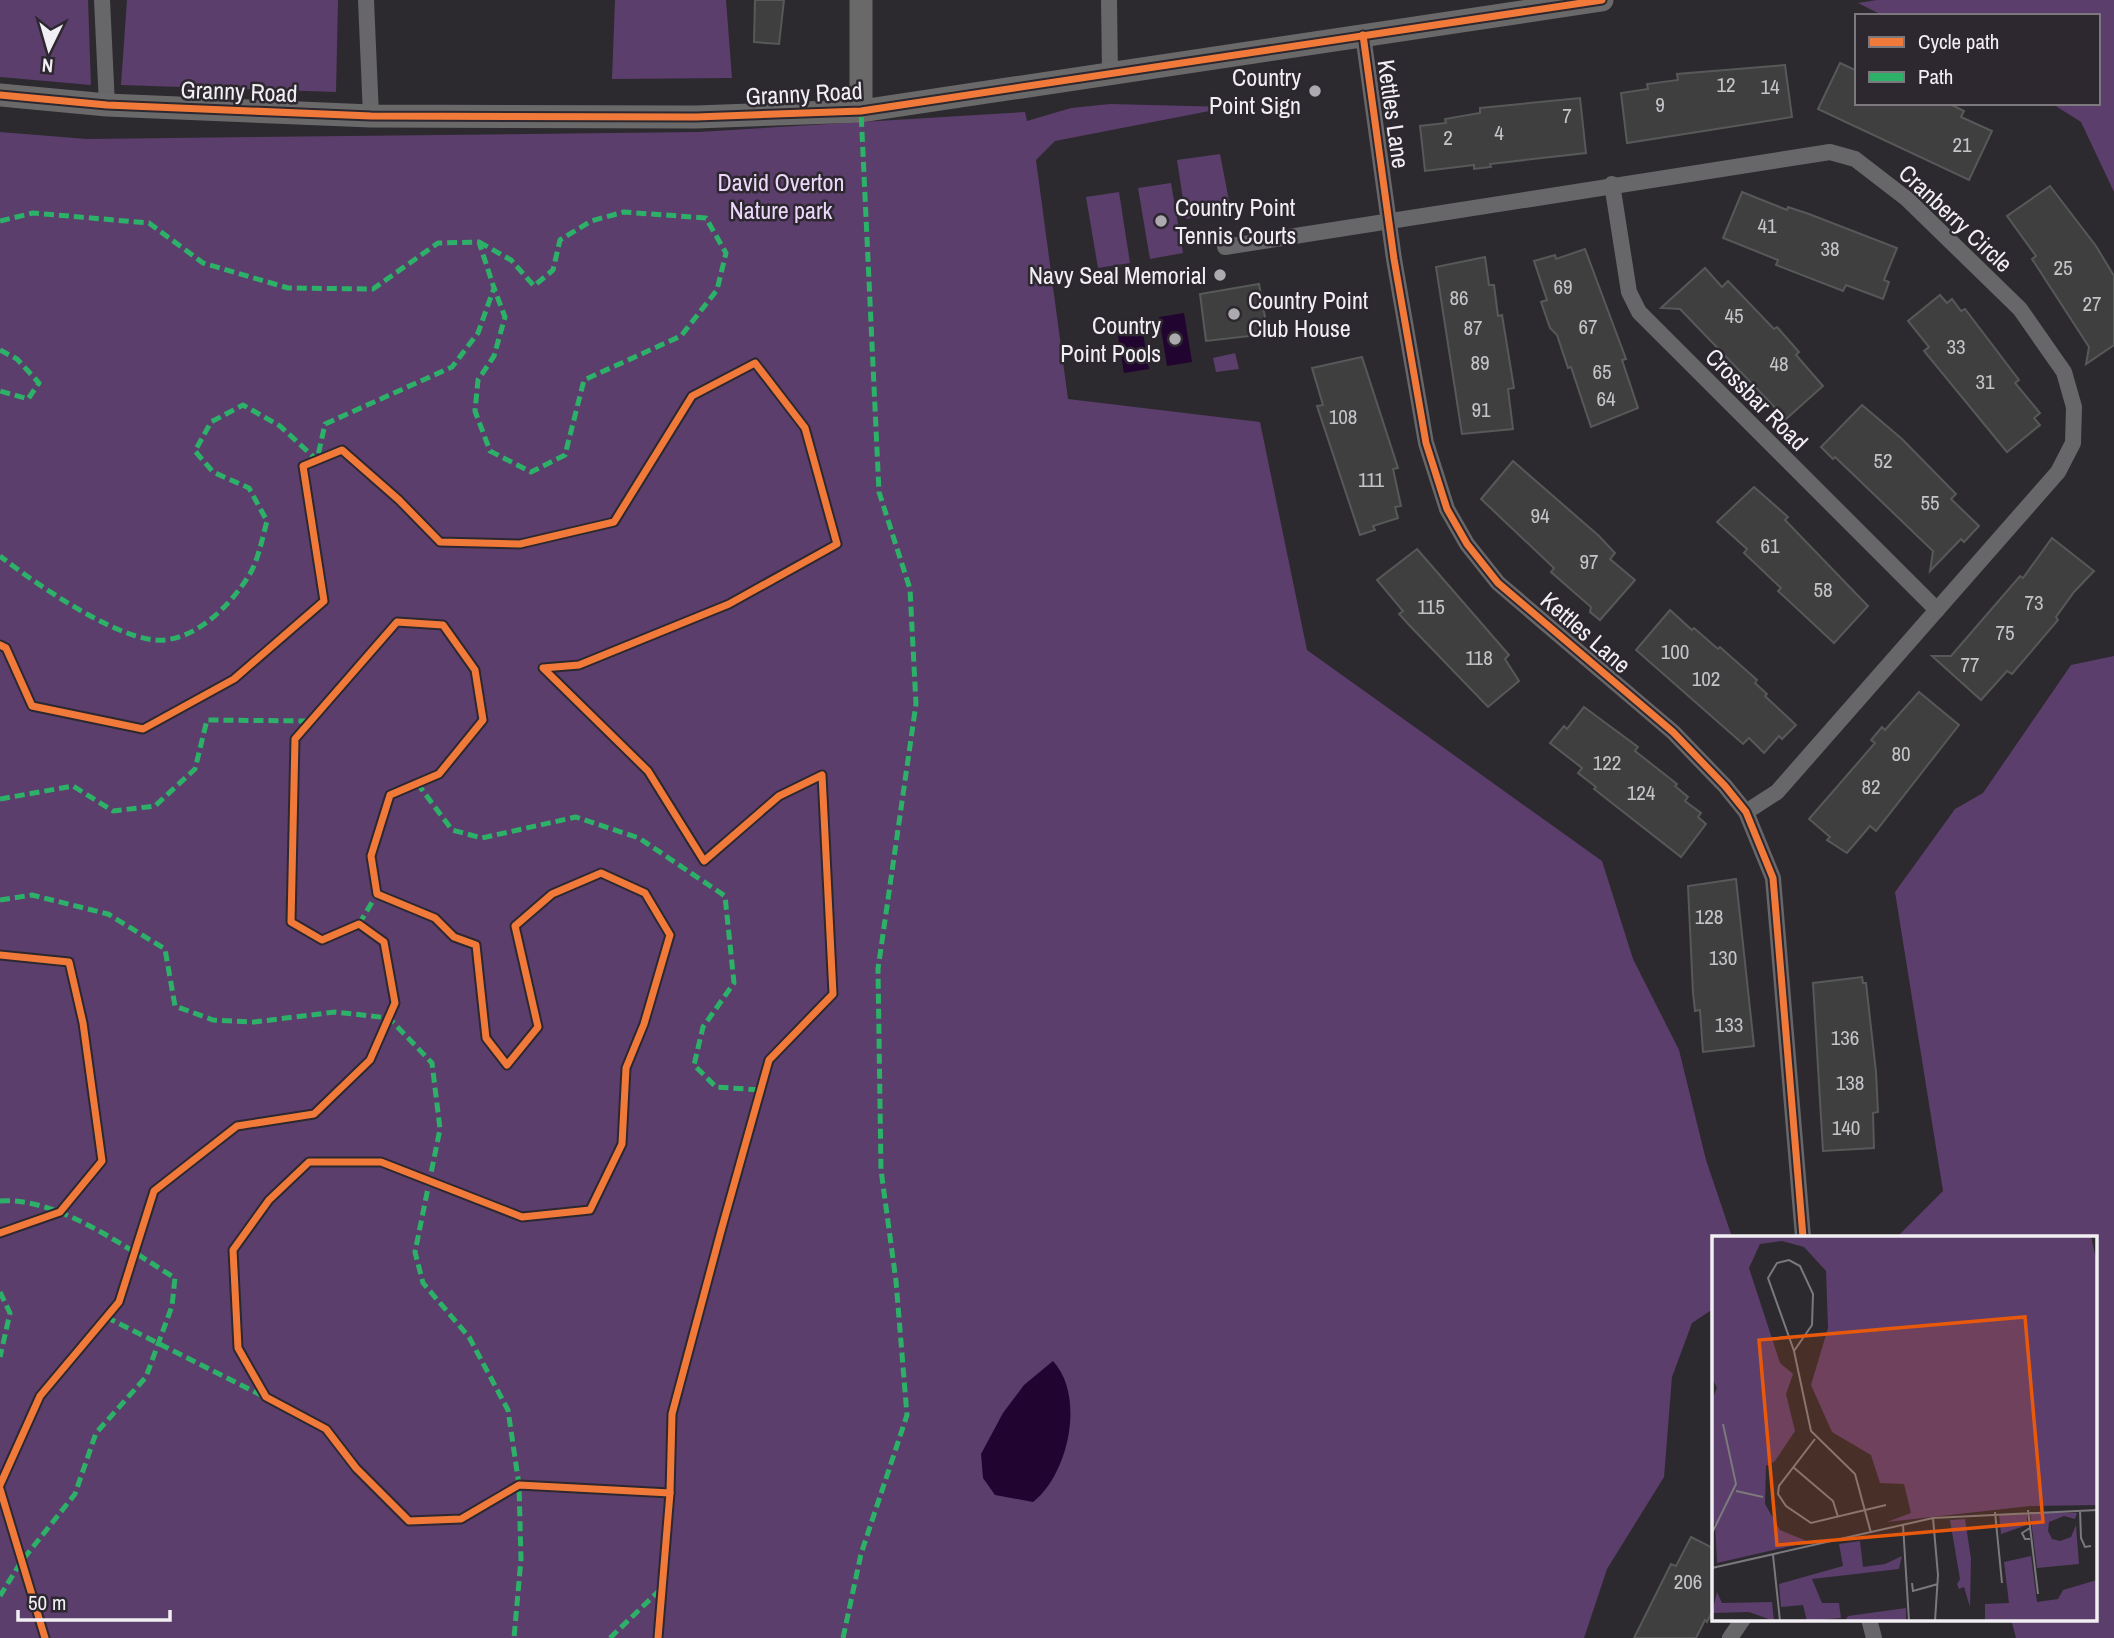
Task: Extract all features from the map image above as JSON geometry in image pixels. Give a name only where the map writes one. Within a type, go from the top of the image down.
[{"type":"street","points":[[103,0],[107,104]]},
{"type":"street","points":[[366,0],[371,116]]},
{"type":"street","points":[[861,0],[861,111]]},
{"type":"street","points":[[1109,0],[1110,73]]},
{"type":"street","name":"Granny Road","points":[[0,94],[107,104],[371,116],[696,117],[861,111],[1602,0]]},
{"type":"street","name":"Kettles Lane","points":[[1363,34],[1426,443],[1447,509],[1467,544],[1499,583],[1673,732],[1746,812],[1773,878],[1802,1236]]},
{"type":"street","name":"Cranberry Circle","points":[[1225,247],[1390,223],[1612,184],[1830,152],[1856,159],[1907,199],[2020,309],[2064,372],[2074,407],[2073,443],[2058,472],[1777,792],[1746,812]]},
{"type":"street","name":"Crossbar Road","points":[[1612,184],[1629,292],[1639,313],[1937,610]]},
{"type":"street","points":[[1730,1638],[1742,1620]]},
{"type":"street","points":[[1869,1620],[1874,1638]]},
{"type":"green space","points":[[0,0],[88,0],[91,85],[0,77]]},
{"type":"green space","points":[[127,0],[338,0],[336,92],[121,85]]},
{"type":"green space","points":[[615,0],[726,0],[732,78],[612,79]]},
{"type":"green space","points":[[1877,0],[2114,0],[2114,192],[2081,122],[2054,105],[2100,105],[2100,14],[1880,14],[1858,3]]},
{"type":"green space","name":"David Overton Nature park","points":[[1110,104],[1230,107],[1055,141],[1036,160],[1068,399],[1260,422],[1307,650],[1602,861],[1633,959],[1679,1050],[1706,1160],[1732,1236],[1712,1236],[1712,1310],[1692,1323],[1672,1377],[1664,1477],[1607,1569],[1584,1638],[0,1638],[0,132],[87,139],[698,132],[1025,112],[1027,121],[1071,108]]},
{"type":"green space","points":[[1220,154],[1231,211],[1186,219],[1177,160]]},
{"type":"green space","name":"Country Point Tennis Courts","points":[[1171,183],[1183,253],[1150,259],[1138,188]]},
{"type":"green space","name":"Country Point Tennis Courts","points":[[1119,192],[1130,263],[1098,268],[1086,197]]},
{"type":"green space","points":[[1235,353],[1239,369],[1216,372],[1213,358]]},
{"type":"green space","points":[[2114,656],[2114,1638],[2016,1638],[2011,1620],[2096,1620],[2096,1236],[1898,1236],[1943,1191],[1895,892],[1955,809],[1983,793],[2071,665]]},
{"type":"shaded area","name":"Country Point Pools","points":[[1184,313],[1192,362],[1167,366],[1159,317]]},
{"type":"shaded area","name":"Country Point Pools","points":[[1141,320],[1149,369],[1124,373],[1116,324]]},
{"type":"shaded area","points":[[1053,1361],[1063,1376],[1069,1394],[1070,1414],[1069,1435],[1056,1474],[1033,1502],[995,1495],[983,1478],[981,1454],[1003,1413],[1024,1385]]},
{"type":"building","points":[[755,0],[784,0],[779,44],[754,42]]},
{"type":"building","points":[[1840,63],[1855,70],[1855,105],[1952,105],[1964,111],[1961,117],[1992,131],[1969,180],[1818,109]]},
{"type":"building","points":[[1785,65],[1792,117],[1627,143],[1621,93],[1648,89],[1647,84],[1678,80],[1677,74]]},
{"type":"building","points":[[1580,98],[1586,153],[1490,164],[1491,167],[1474,169],[1474,165],[1425,171],[1420,126],[1446,123],[1445,119],[1480,113],[1480,108]]},
{"type":"building","points":[[2050,186],[2096,246],[2114,276],[2114,345],[2086,364],[2089,347],[2032,259],[2036,256],[2007,216]]},
{"type":"building","points":[[1742,192],[1897,248],[1884,280],[1889,282],[1883,299],[1846,285],[1843,291],[1776,265],[1778,260],[1723,238]]},
{"type":"building","points":[[1585,249],[1626,359],[1622,360],[1638,408],[1591,427],[1571,367],[1568,368],[1557,335],[1550,328],[1541,302],[1547,300],[1534,261],[1555,255],[1556,259]]},
{"type":"building","points":[[1485,257],[1489,285],[1494,285],[1498,316],[1502,315],[1514,388],[1508,389],[1513,429],[1462,434],[1436,267]]},
{"type":"building","points":[[1705,268],[1722,287],[1728,281],[1774,329],[1777,327],[1799,352],[1796,355],[1823,386],[1786,419],[1680,309],[1661,308]]},
{"type":"building","name":"Country Point Club House","points":[[1259,284],[1268,334],[1206,341],[1200,294]]},
{"type":"building","points":[[1940,295],[1947,303],[1952,299],[1961,311],[1965,309],[2019,380],[2015,383],[2040,413],[2034,418],[2040,425],[2007,452],[1924,351],[1929,347],[1908,321]]},
{"type":"building","points":[[1362,357],[1398,468],[1393,469],[1401,506],[1395,507],[1398,518],[1373,526],[1375,530],[1360,535],[1317,406],[1323,405],[1312,368]]},
{"type":"building","points":[[1862,405],[1902,439],[1956,494],[1951,499],[1979,526],[1964,542],[1961,539],[1930,571],[1933,551],[1835,457],[1833,459],[1821,447]]},
{"type":"building","points":[[1513,461],[1599,536],[1615,553],[1610,559],[1635,580],[1600,620],[1590,612],[1591,607],[1551,572],[1554,568],[1481,499]]},
{"type":"building","points":[[1754,487],[1788,517],[1785,520],[1868,606],[1834,643],[1778,591],[1781,588],[1744,553],[1747,549],[1717,522]]},
{"type":"building","points":[[2052,538],[2094,571],[2074,592],[2056,617],[2058,620],[2012,674],[2007,671],[1981,700],[1932,656],[1951,656],[2020,576],[2023,578]]},
{"type":"building","points":[[1417,549],[1509,655],[1505,659],[1519,681],[1488,707],[1399,614],[1403,611],[1377,580]]},
{"type":"building","points":[[1670,610],[1692,630],[1694,628],[1718,649],[1720,647],[1757,680],[1755,683],[1767,694],[1765,696],[1796,725],[1782,739],[1779,736],[1764,753],[1749,738],[1743,744],[1636,650]]},
{"type":"building","points":[[1919,692],[1959,725],[1876,831],[1870,826],[1847,853],[1827,840],[1830,837],[1809,819],[1875,743],[1871,740],[1882,727],[1885,730]]},
{"type":"building","points":[[1584,707],[1638,747],[1635,751],[1677,784],[1675,786],[1688,797],[1685,801],[1701,813],[1698,817],[1706,824],[1681,857],[1594,789],[1596,787],[1578,773],[1582,768],[1550,743],[1564,726],[1567,729]]},
{"type":"building","points":[[1736,879],[1754,1046],[1703,1052],[1700,1010],[1695,1011],[1693,993],[1688,886]]},
{"type":"building","points":[[1862,977],[1863,983],[1866,983],[1876,1072],[1878,1112],[1873,1113],[1874,1148],[1823,1151],[1813,983]]},
{"type":"building","points":[[1691,1537],[1712,1548],[1712,1612],[1707,1622],[1705,1620],[1696,1638],[1634,1638],[1671,1564],[1676,1566]]},
{"type":"marked path","points":[[843,1638],[861,1554],[907,1415],[896,1281],[881,1170],[878,969],[916,704],[910,589],[879,492],[861,111]]},
{"type":"marked path","points":[[479,242],[511,260],[534,286],[553,270],[560,240],[591,221],[624,212],[706,218],[726,253],[717,290],[681,336],[584,380],[565,455],[531,472],[490,451],[475,411],[478,380],[494,356],[505,317],[494,288]]},
{"type":"marked path","points":[[0,221],[33,213],[149,223],[203,263],[288,288],[373,289],[438,243],[479,242],[494,288],[478,333],[452,367],[325,424],[317,460],[280,426],[243,405],[211,422],[195,451],[213,472],[249,488],[267,521],[248,577],[223,608],[202,626],[165,640],[147,639],[126,633],[79,610],[0,556]]},
{"type":"marked path","points":[[0,350],[17,359],[39,383],[28,399],[0,391]]},
{"type":"marked path","points":[[0,799],[73,786],[113,811],[155,806],[195,769],[207,720],[310,721]]},
{"type":"marked path","points":[[417,783],[452,830],[482,838],[576,817],[639,838],[725,896],[734,983],[703,1027],[694,1065],[716,1087],[761,1090]]},
{"type":"marked path","points":[[359,924],[377,894]]},
{"type":"marked path","points":[[0,900],[32,895],[108,914],[165,949],[175,1006],[213,1020],[254,1022],[335,1012],[389,1018],[432,1063],[440,1129],[415,1252],[423,1283],[469,1337],[508,1410],[519,1485],[521,1559],[514,1638]]},
{"type":"marked path","points":[[0,1201],[45,1207],[68,1216],[114,1239],[175,1278],[172,1306],[146,1377],[96,1433],[75,1494],[21,1562],[0,1596]]},
{"type":"marked path","points":[[0,1292],[10,1313],[0,1357]]},
{"type":"marked path","points":[[106,1317],[263,1396]]},
{"type":"marked path","points":[[610,1638],[663,1587]]},
{"type":"cycle path","points":[[0,95],[107,105],[371,116],[696,117],[861,111],[1602,0]]},
{"type":"cycle path","points":[[1363,35],[1394,259],[1426,443],[1447,509],[1467,544],[1498,583],[1673,732],[1725,786],[1746,812],[1773,878],[1803,1236]]},
{"type":"cycle path","points":[[0,645],[6,648],[32,706],[143,729],[234,679],[324,601],[303,466],[342,450],[399,500],[440,542],[520,544],[614,522],[692,396],[755,363],[805,428],[837,544],[729,604],[579,665],[543,668],[648,771],[704,861],[779,796],[822,775],[833,994],[769,1060],[721,1231],[672,1414],[670,1493],[658,1638]]},
{"type":"cycle path","points":[[0,1485],[40,1396],[119,1302],[154,1191],[237,1126],[314,1114],[370,1060],[395,1003],[384,942],[359,924],[322,940],[291,922],[295,739],[397,622],[443,625],[475,670],[483,720],[439,774],[390,795],[371,856],[377,894],[435,918],[454,937],[476,945],[486,1038],[507,1065],[538,1027],[515,926],[552,894],[601,873],[645,893],[670,935],[644,1024],[626,1068],[622,1144],[590,1210],[522,1217],[381,1162],[309,1162],[269,1200],[233,1250],[238,1348],[266,1397],[326,1429],[356,1468],[409,1521],[461,1519],[519,1485],[670,1493]]},
{"type":"cycle path","points":[[0,955],[69,962],[83,1023],[102,1161],[60,1212],[0,1233]]},
{"type":"cycle path","points":[[0,1489],[45,1638]]},
{"type":"place","name":"Country Point Sign","points":[[1315,91]]},
{"type":"place","name":"Country Point Tennis Courts","points":[[1161,221]]},
{"type":"place","name":"Navy Seal Memorial","points":[[1220,275]]},
{"type":"place","name":"Country Point Club House","points":[[1234,314]]},
{"type":"place","name":"Country Point Pools","points":[[1175,339]]}]
